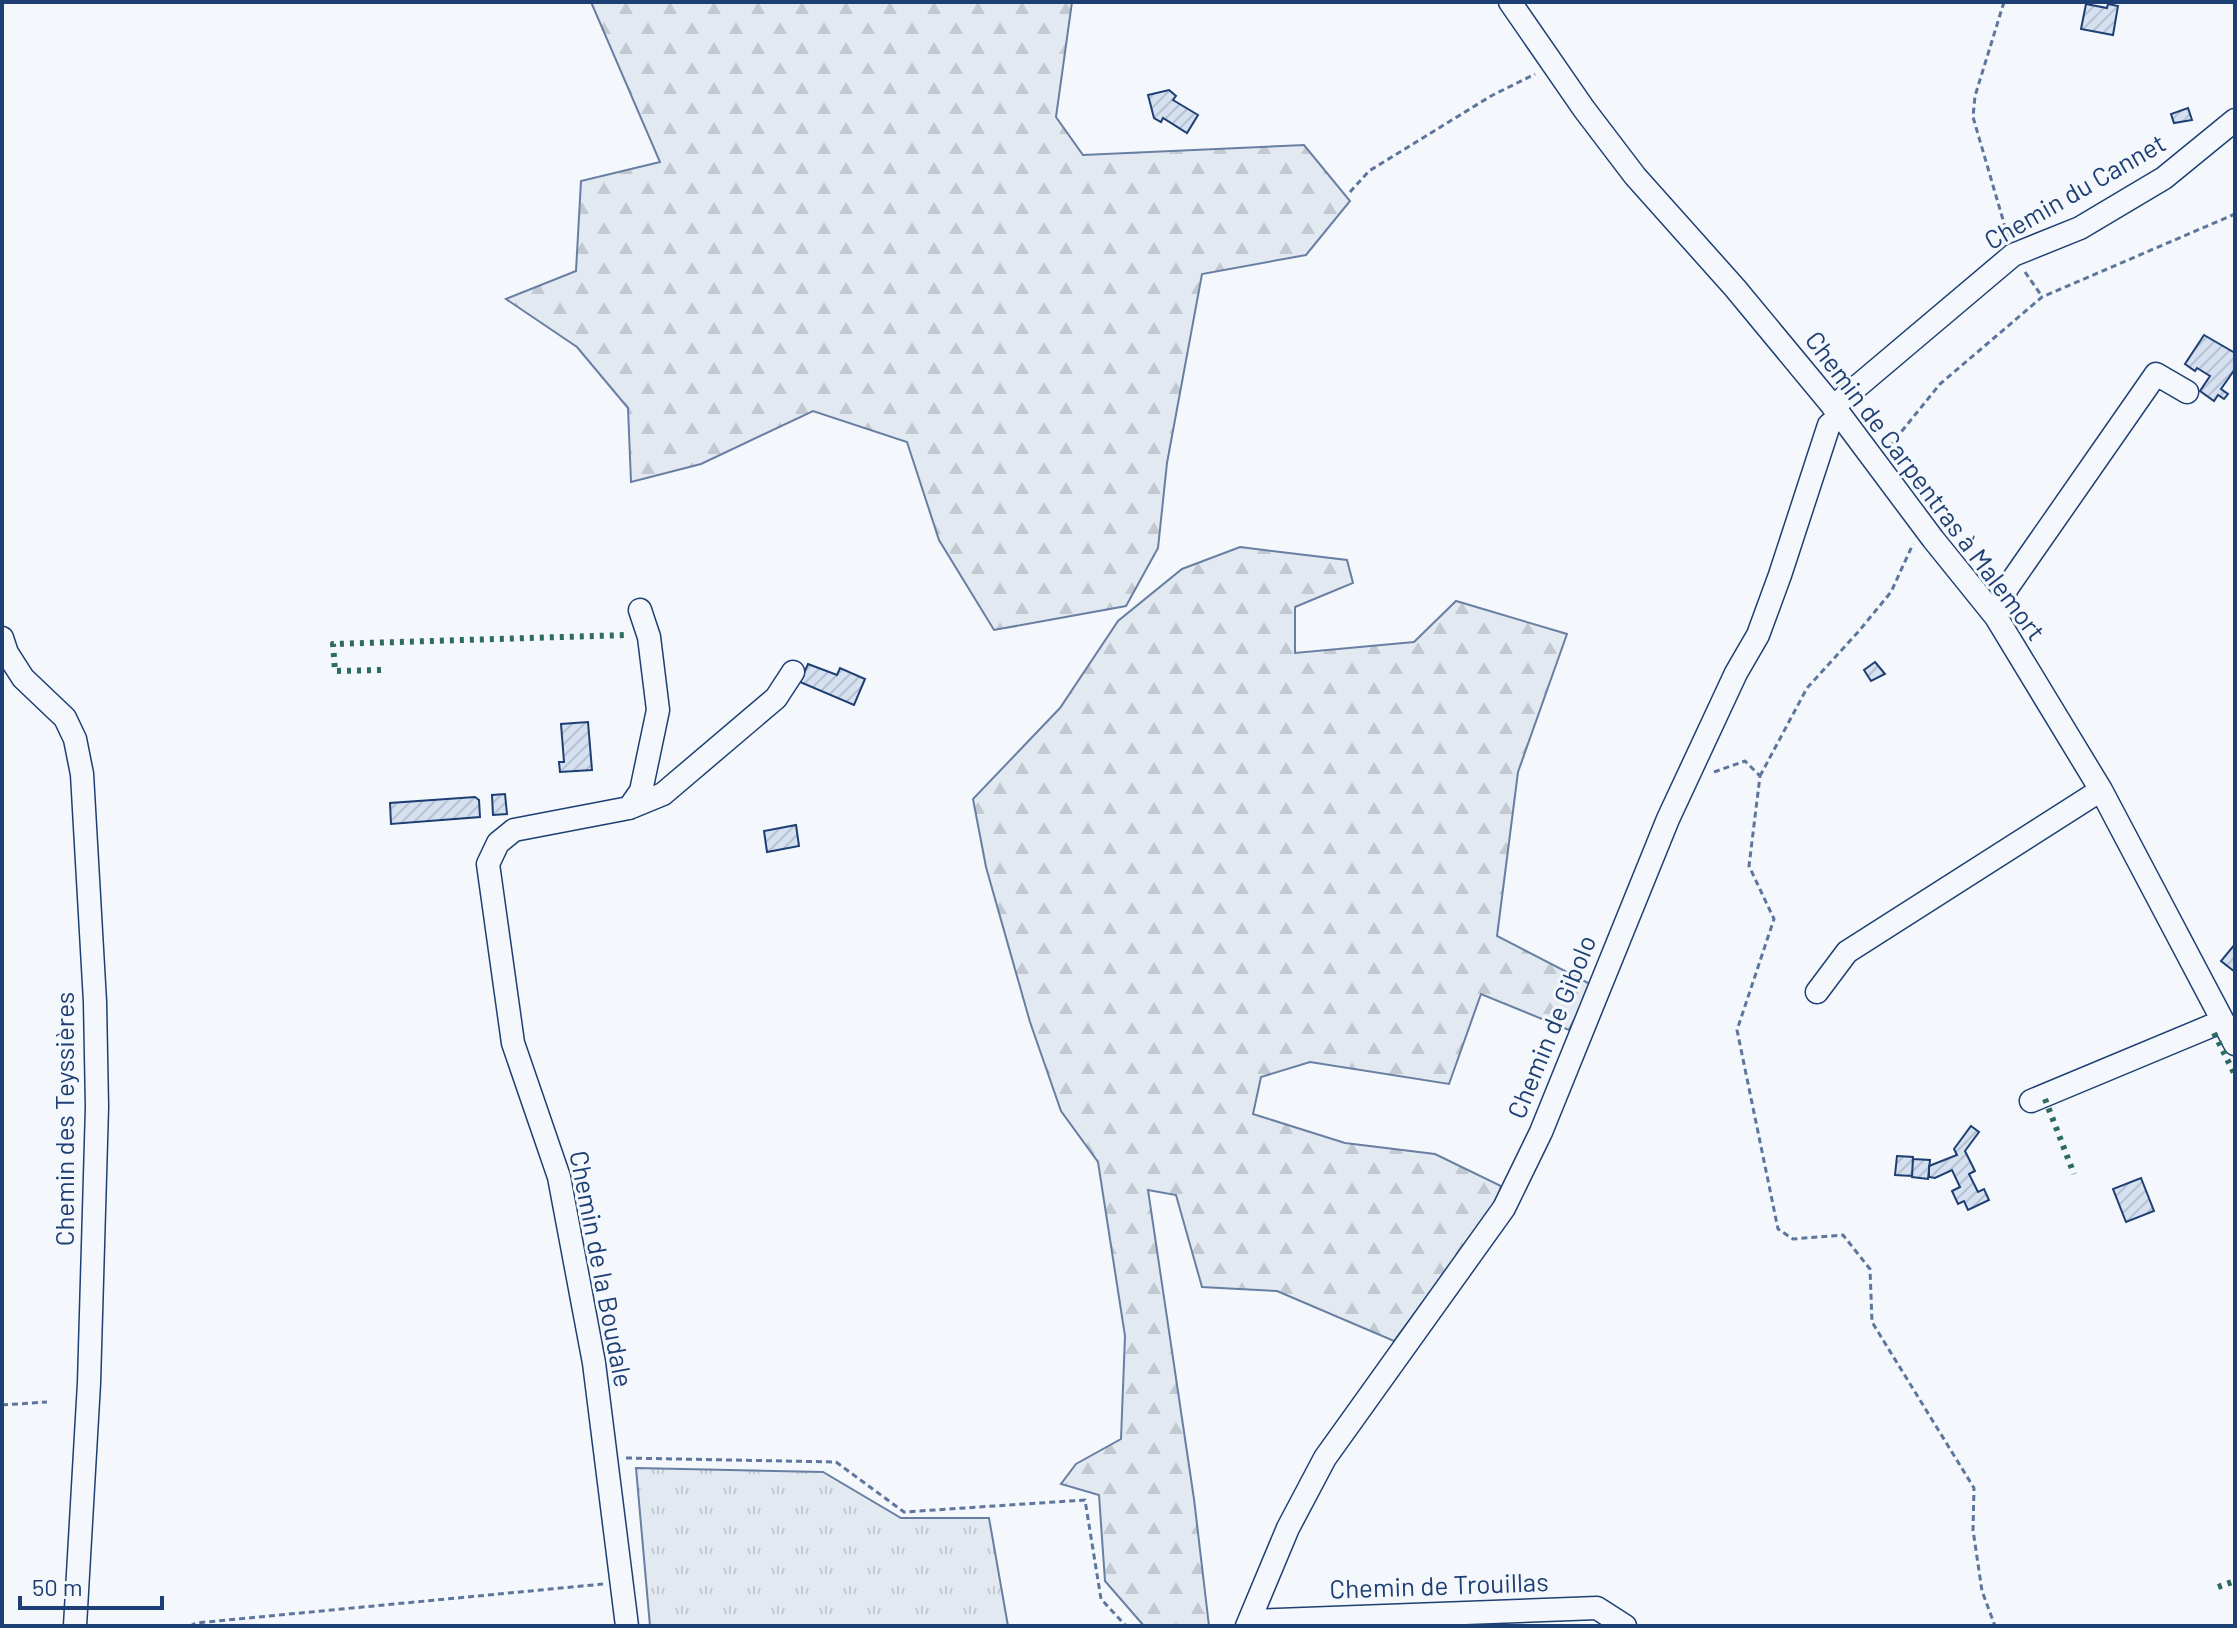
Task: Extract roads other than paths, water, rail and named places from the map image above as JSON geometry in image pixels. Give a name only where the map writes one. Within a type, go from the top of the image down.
[{"type":"street","name":"Chemin de Carpentras à Malemort","points":[[1510,2],[1635,176],[1735,288],[1837,411],[1921,525],[1996,617],[2101,790],[2235,1044]]},
{"type":"street","name":"Chemin du Cannet","points":[[1837,411],[2013,255],[2080,228],[2164,178],[2235,120]]},
{"type":"street","points":[[1996,617],[2007,588],[2156,374],[2187,392]]},
{"type":"street","name":"Chemin de Gibolo","points":[[1248,1623],[1288,1528],[1325,1458],[1504,1208],[1541,1132],[1685,781],[1736,673],[1758,635],[1829,425],[1837,411]]},
{"type":"street","points":[[629,808],[641,791],[658,710],[649,637],[640,610]]},
{"type":"street","name":"Chemin des Teyssières","points":[[2,638],[7,653],[23,678],[65,718],[75,739],[82,774],[95,1002],[97,1107],[89,1383],[75,1626]]},
{"type":"street","name":"Chemin de la Boudale","points":[[627,1626],[594,1363],[559,1177],[513,1043],[488,864],[498,843],[514,830],[629,808],[663,794],[776,698],[793,672]]},
{"type":"street","points":[[1817,992],[1847,952],[2101,790]]},
{"type":"street","points":[[2031,1101],[2223,1021]]},
{"type":"street","name":"Chemin de Trouillas","points":[[1248,1623],[1597,1608],[1625,1626]]}]
